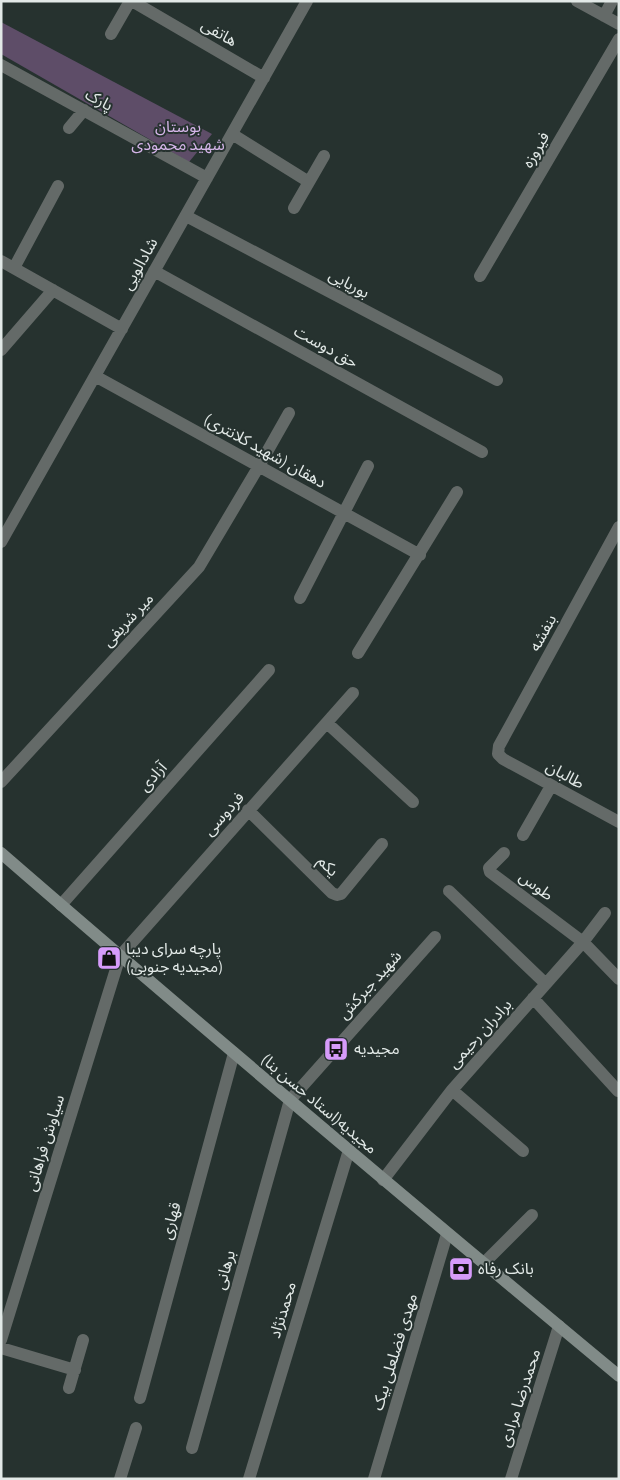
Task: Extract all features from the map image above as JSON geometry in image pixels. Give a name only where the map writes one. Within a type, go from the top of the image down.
[{"type":"main road","name":"مجیدیه(استاد حسن بنا)","points":[[1,853],[383,1180],[619,1376]]},
{"type":"street","points":[[111,34],[131,1]]},
{"type":"street","name":"هاتفی","points":[[131,1],[264,78]]},
{"type":"street","name":"شادالویی","points":[[1,542],[307,1]]},
{"type":"street","points":[[577,1],[619,24]]},
{"type":"street","points":[[604,16],[612,1]]},
{"type":"street","name":"فیروزه","points":[[480,276],[619,40]]},
{"type":"street","name":"پارک","points":[[1,65],[207,178]]},
{"type":"street","points":[[69,128],[84,110]]},
{"type":"street","points":[[232,134],[309,182]]},
{"type":"street","points":[[294,208],[324,156]]},
{"type":"street","points":[[14,268],[58,186]]},
{"type":"street","name":"بوریایی","points":[[186,216],[497,380]]},
{"type":"street","points":[[1,261],[122,329]]},
{"type":"street","name":"حق دوست","points":[[154,271],[482,452]]},
{"type":"street","points":[[1,350],[53,290]]},
{"type":"street","name":"دهقان (شهید کلانتری)","points":[[95,376],[420,555]]},
{"type":"street","name":"میر شریفی","points":[[1,782],[199,568],[289,413]]},
{"type":"street","points":[[300,598],[368,466]]},
{"type":"street","points":[[358,653],[457,492]]},
{"type":"street","name":"بنفشه","points":[[498,754],[499,746],[619,527]]},
{"type":"street","name":"آزادی","points":[[61,905],[270,670]]},
{"type":"street","name":"فردوسی","points":[[120,956],[353,694]]},
{"type":"street","points":[[327,723],[413,802]]},
{"type":"street","name":"طالبان","points":[[498,754],[551,786],[619,822]]},
{"type":"street","points":[[523,835],[551,786]]},
{"type":"street","name":"یکم","points":[[248,810],[332,893],[337,895],[341,894],[382,844]]},
{"type":"street","name":"طوس","points":[[504,853],[489,868],[490,872],[583,942]]},
{"type":"street","points":[[449,891],[546,984]]},
{"type":"street","name":"برادران رحیمی","points":[[383,1180],[452,1090],[583,942],[605,913]]},
{"type":"street","name":"شهید جبرکش","points":[[290,1100],[435,937]]},
{"type":"street","points":[[583,942],[619,979]]},
{"type":"street","name":"سیاوش فراهانی","points":[[1,1340],[120,956]]},
{"type":"street","points":[[533,998],[618,1091]]},
{"type":"street","name":"قهاری","points":[[140,1398],[234,1053]]},
{"type":"street","points":[[452,1090],[523,1151]]},
{"type":"street","name":"برهانی","points":[[192,1448],[290,1100]]},
{"type":"street","name":"محمدنژاد","points":[[249,1479],[349,1150]]},
{"type":"street","points":[[484,1263],[532,1215]]},
{"type":"street","name":"مهدی فضلعلی بیک","points":[[374,1479],[447,1234]]},
{"type":"street","name":"محمدرضا مرادی","points":[[511,1479],[559,1326]]},
{"type":"street","points":[[69,1388],[83,1340]]},
{"type":"street","points":[[1,1348],[75,1370]]},
{"type":"street","points":[[120,1479],[136,1428]]},
{"type":"green space","name":"بوستان شهید محمودی","points":[[1,22],[212,134],[189,162],[1,54]]},
{"type":"place","name":"پارچه سرای دیبا (مجیدیه جنوبی)","points":[[109,958]]},
{"type":"place","name":"مجیدیه","points":[[336,1049]]},
{"type":"place","name":"بانک رفاه","points":[[461,1269]]}]
